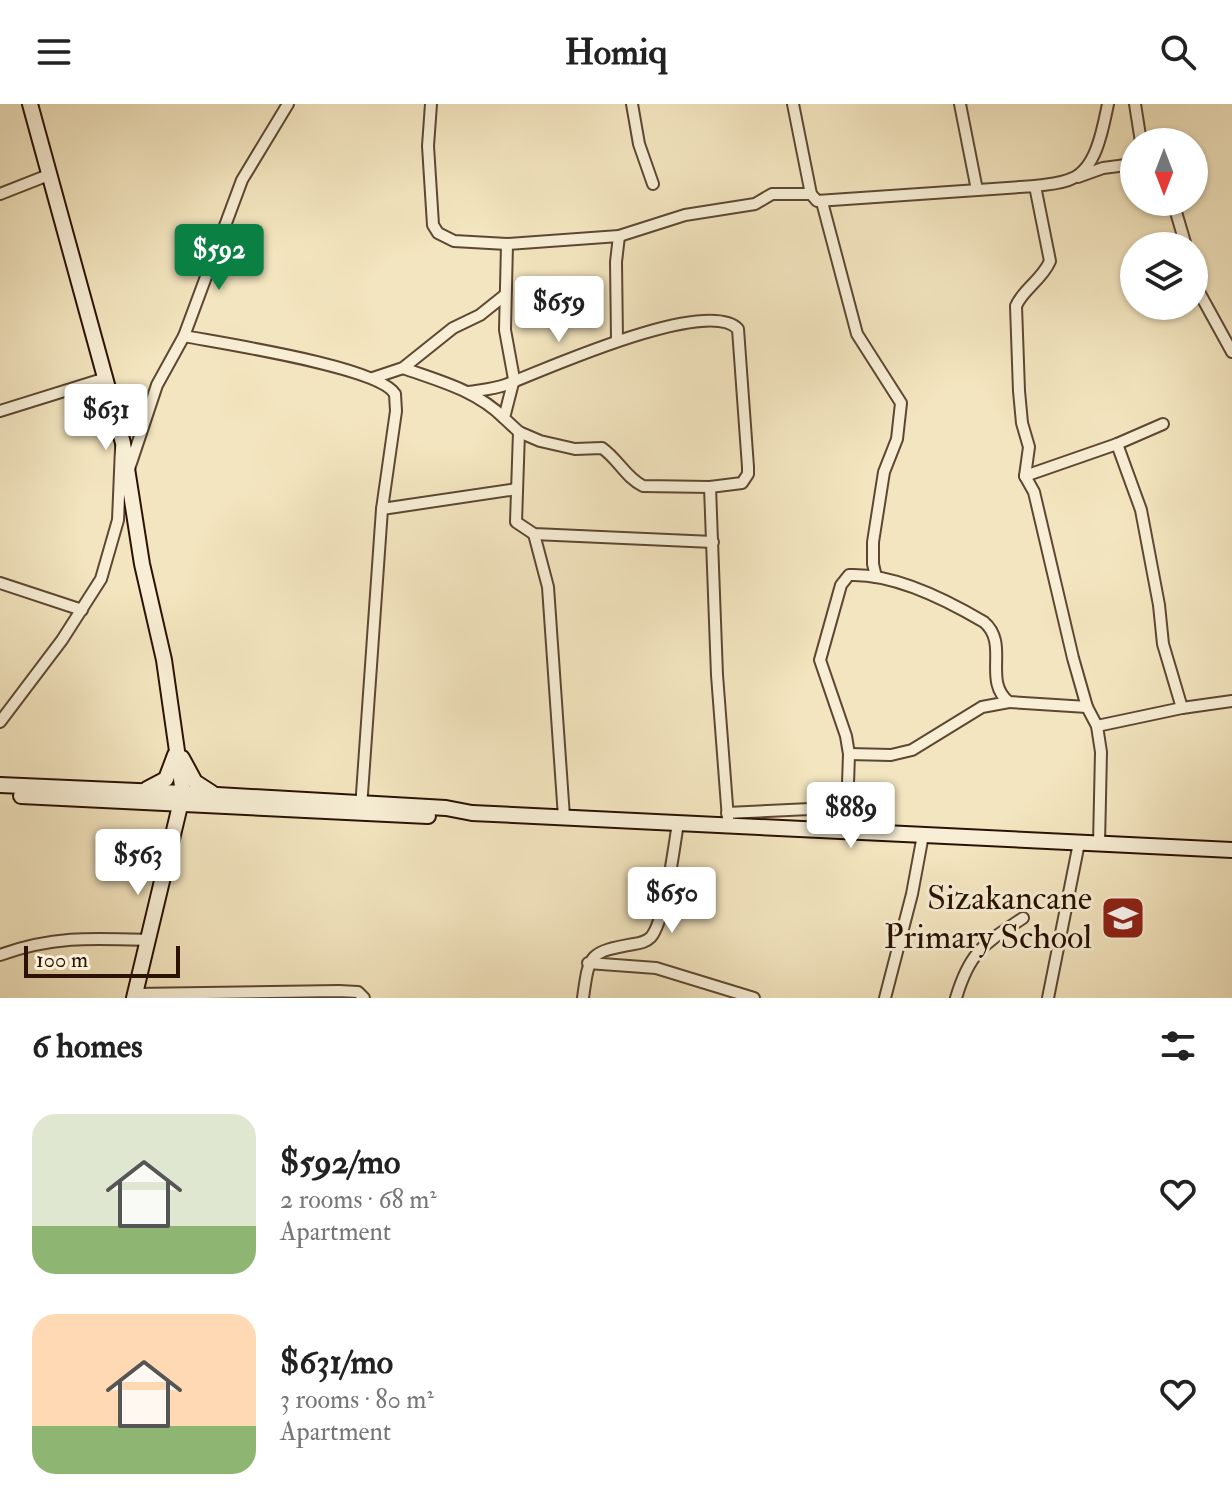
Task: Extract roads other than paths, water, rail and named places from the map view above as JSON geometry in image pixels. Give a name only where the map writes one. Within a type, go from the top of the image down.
[{"type":"street","points":[[30,104],[123,443],[142,564],[164,660],[182,798],[134,996],[339,991],[358,992],[364,998]]},
{"type":"street","points":[[128,471],[157,385],[184,336],[242,180],[288,104]]},
{"type":"street","points":[[431,104],[428,146],[435,230],[454,241],[507,244],[619,236],[685,215],[755,204],[772,194],[811,194]]},
{"type":"street","points":[[632,104],[639,144],[653,184]]},
{"type":"street","points":[[793,104],[811,194],[822,202],[1035,186],[1120,166]]},
{"type":"street","points":[[960,104],[977,190]]},
{"type":"street","points":[[1074,178],[1087,165],[1093,153],[1108,104]]},
{"type":"street","points":[[1135,104],[1139,128]]},
{"type":"street","points":[[0,194],[51,174]]},
{"type":"street","points":[[1035,186],[1050,261],[1041,277],[1019,298],[1016,306],[1019,391],[1022,423],[1029,447],[1025,476],[1034,492],[1087,707],[1097,726],[1101,752],[1099,844]]},
{"type":"street","points":[[822,202],[857,334],[901,403],[897,439],[884,472],[873,542],[876,577]]},
{"type":"street","points":[[617,340],[616,262],[619,236]]},
{"type":"street","points":[[504,418],[514,379],[505,330],[507,244]]},
{"type":"street","points":[[371,379],[403,368],[453,328],[480,315],[505,295]]},
{"type":"street","points":[[1208,308],[1232,352]]},
{"type":"street","points":[[403,368],[488,402],[519,432],[540,441],[568,448],[602,448],[618,461],[636,483],[643,486],[710,487],[742,483],[748,474],[738,329],[728,322],[710,319],[617,340],[505,385],[469,392]]},
{"type":"street","points":[[184,336],[320,362],[389,385],[396,399],[382,509],[361,808]]},
{"type":"street","points":[[0,411],[106,378]]},
{"type":"street","points":[[1025,476],[1117,444],[1163,424]]},
{"type":"street","points":[[519,432],[516,522],[534,534],[713,542]]},
{"type":"street","points":[[0,722],[101,579],[118,520],[119,461],[123,443]]},
{"type":"street","points":[[1117,444],[1141,510],[1163,644],[1182,708]]},
{"type":"street","points":[[710,487],[717,675],[728,819]]},
{"type":"street","points":[[382,509],[517,489]]},
{"type":"street","points":[[534,534],[548,587],[564,817]]},
{"type":"street","points":[[0,795],[182,798],[361,808],[446,808],[472,813],[678,823],[837,807],[847,793],[849,754],[846,736],[820,666],[845,577],[855,575],[876,577],[932,594],[991,628],[997,641],[997,688],[1009,702]]},
{"type":"street","points":[[0,583],[82,610]]},
{"type":"street","points":[[1097,726],[1232,701]]},
{"type":"street","points":[[849,754],[891,755],[912,750],[982,707],[1009,702],[1087,707]]},
{"type":"street","points":[[143,791],[166,779],[174,764],[176,747]]},
{"type":"street","points":[[176,747],[195,782],[213,794]]},
{"type":"street","points":[[0,785],[143,791],[182,798],[213,794],[361,808]]},
{"type":"street","points":[[728,819],[923,835],[1232,850]]},
{"type":"street","points":[[583,998],[588,963],[599,953],[642,943],[653,935],[660,916],[678,823]]},
{"type":"street","points":[[885,998],[912,894],[923,835]]},
{"type":"street","points":[[1048,998],[1079,843]]},
{"type":"street","points":[[956,998],[971,958],[1023,918]]},
{"type":"street","points":[[0,955],[30,944],[81,937],[147,940]]},
{"type":"street","points":[[588,963],[656,968],[754,998]]},
{"type":"place","name":"Sizakancane Primary School","points":[[1123,918]]}]
